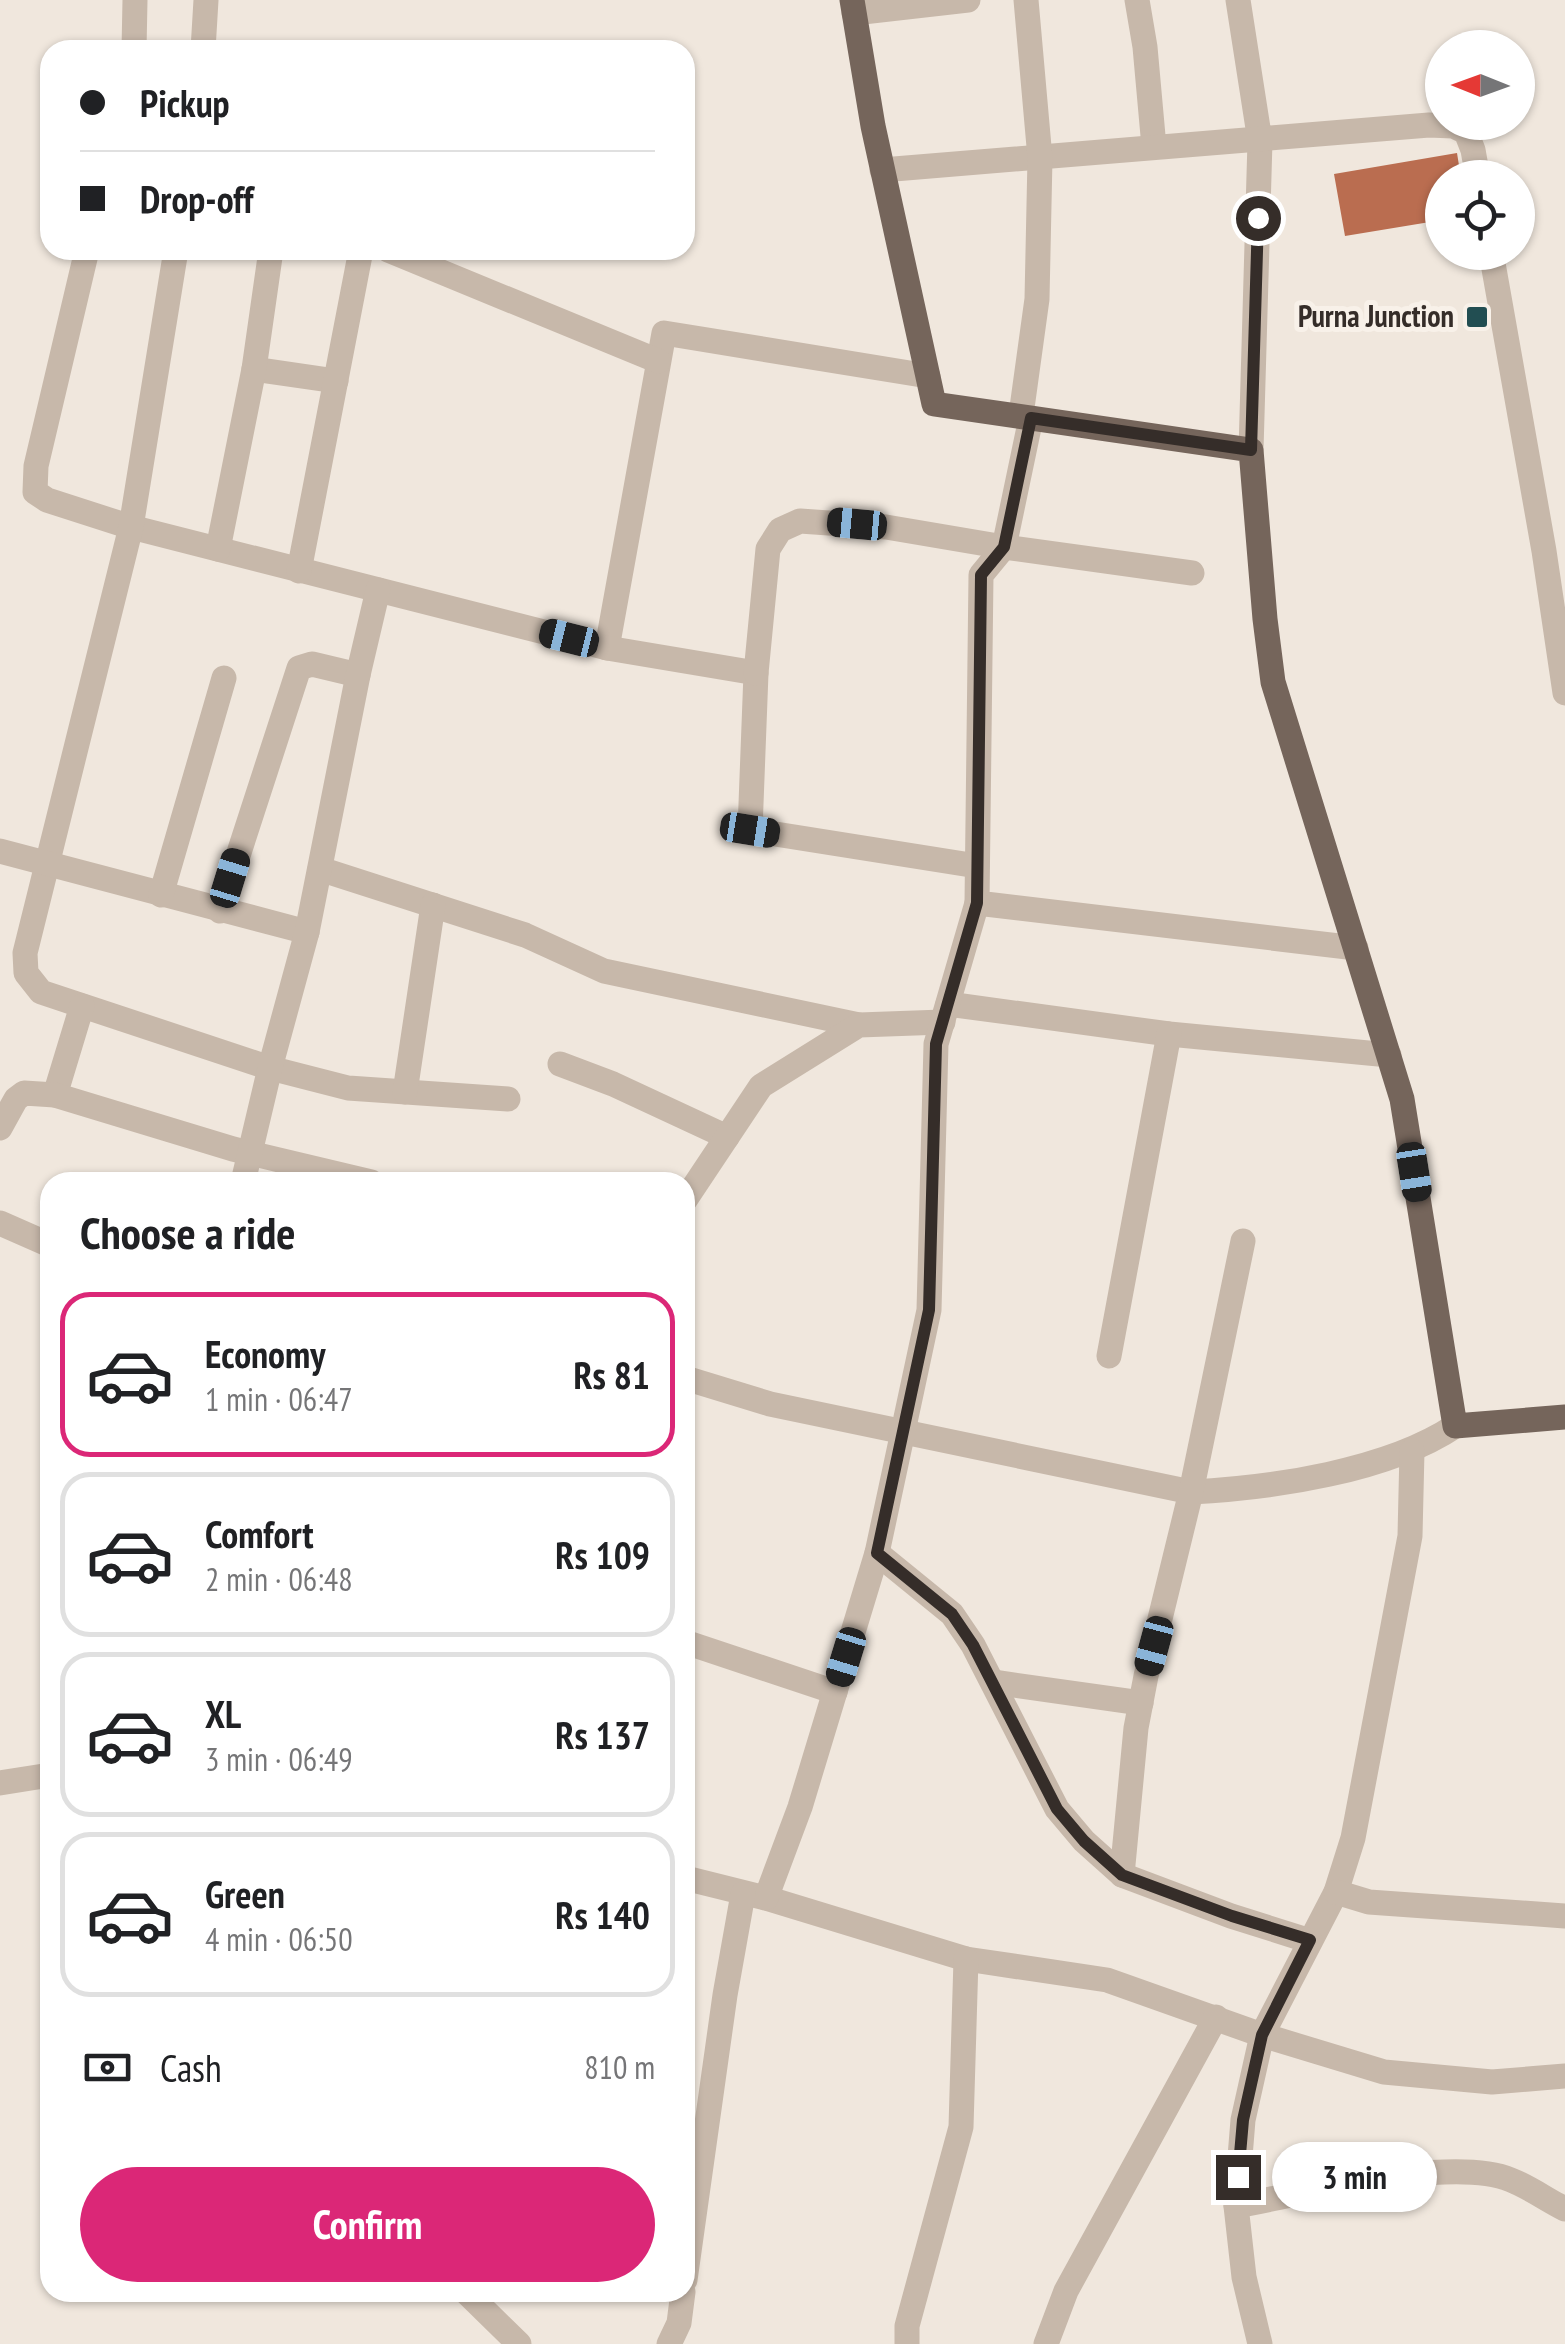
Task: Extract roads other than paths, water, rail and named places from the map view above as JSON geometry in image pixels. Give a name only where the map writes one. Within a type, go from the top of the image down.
[{"type":"main road","points":[[853,6],[882,170],[934,404],[1251,450],[1273,682],[1402,1099],[1455,1426],[1565,1417]]},
{"type":"street","points":[[134,40],[135,0]]},
{"type":"street","points":[[204,40],[206,0]]},
{"type":"street","points":[[853,6],[968,0]]},
{"type":"street","points":[[695,2209],[725,1995],[755,1896],[800,1807],[877,1553],[929,1310],[936,1044],[977,903],[981,575],[1004,547],[1026,417],[1038,298],[1040,158],[1026,0]]},
{"type":"street","points":[[1137,0],[1154,146]]},
{"type":"street","points":[[1238,0],[1260,141],[1251,450]]},
{"type":"street","points":[[882,170],[1429,125],[1453,126],[1466,132],[1475,160]]},
{"type":"street","points":[[85,260],[36,466],[35,492],[47,500],[299,572],[607,648],[756,673]]},
{"type":"street","points":[[174,260],[132,527],[25,953],[26,973],[41,992],[270,1068],[348,1088],[508,1099]]},
{"type":"street","points":[[218,549],[254,369],[270,260]]},
{"type":"street","points":[[299,572],[359,260]]},
{"type":"street","points":[[412,260],[658,362]]},
{"type":"street","points":[[1494,270],[1565,692]]},
{"type":"street","points":[[607,648],[664,333],[928,376]]},
{"type":"street","points":[[254,369],[336,381]]},
{"type":"street","points":[[977,866],[750,830],[756,673],[768,549],[780,530],[800,520],[886,526],[1192,574]]},
{"type":"street","points":[[246,1172],[307,932],[378,590]]},
{"type":"street","points":[[220,911],[298,668],[312,664],[358,675]]},
{"type":"street","points":[[161,895],[224,678]]},
{"type":"street","points":[[0,851],[307,932]]},
{"type":"street","points":[[320,869],[525,935],[604,971],[859,1025],[945,1013],[1389,1055]]},
{"type":"street","points":[[977,903],[1356,948]]},
{"type":"street","points":[[405,1092],[433,905]]},
{"type":"street","points":[[55,1095],[82,1006]]},
{"type":"street","points":[[695,1185],[761,1086],[859,1025]]},
{"type":"street","points":[[1109,1356],[1170,1034]]},
{"type":"street","points":[[560,1064],[614,1084],[727,1137]]},
{"type":"street","points":[[0,1128],[16,1099],[24,1093],[55,1095],[330,1172]]},
{"type":"street","points":[[0,1224],[40,1241]]},
{"type":"street","points":[[1122,1875],[1141,1702],[1191,1492],[1243,1241]]},
{"type":"street","points":[[695,1381],[770,1404],[903,1434],[1191,1492],[1238,1490],[1391,1459],[1455,1426]]},
{"type":"street","points":[[1260,2344],[1244,2276],[1236,2206],[1243,2120],[1262,2035],[1336,1892],[1353,1838],[1410,1536],[1412,1451]]},
{"type":"street","points":[[877,1553],[952,1614],[1057,1809],[1084,1841],[1122,1875],[1310,1940]]},
{"type":"street","points":[[695,1645],[835,1692]]},
{"type":"street","points":[[992,1682],[1141,1702]]},
{"type":"street","points":[[0,1784],[40,1777]]},
{"type":"street","points":[[695,1881],[966,1959],[1107,1980],[1262,2035],[1384,2072],[1492,2082],[1565,2076]]},
{"type":"street","points":[[1336,1892],[1369,1902],[1565,1916]]},
{"type":"street","points":[[907,2344],[907,2326],[961,2127],[966,1959]]},
{"type":"street","points":[[1046,2344],[1066,2291],[1216,2016]]},
{"type":"street","points":[[1236,2206],[1410,2174],[1474,2172],[1509,2179],[1565,2209]]},
{"type":"street","points":[[476,2302],[519,2344]]},
{"type":"street","points":[[670,2344],[679,2323],[682,2302]]},
{"type":"place","name":"Purna Junction","points":[[1477,317]]}]
